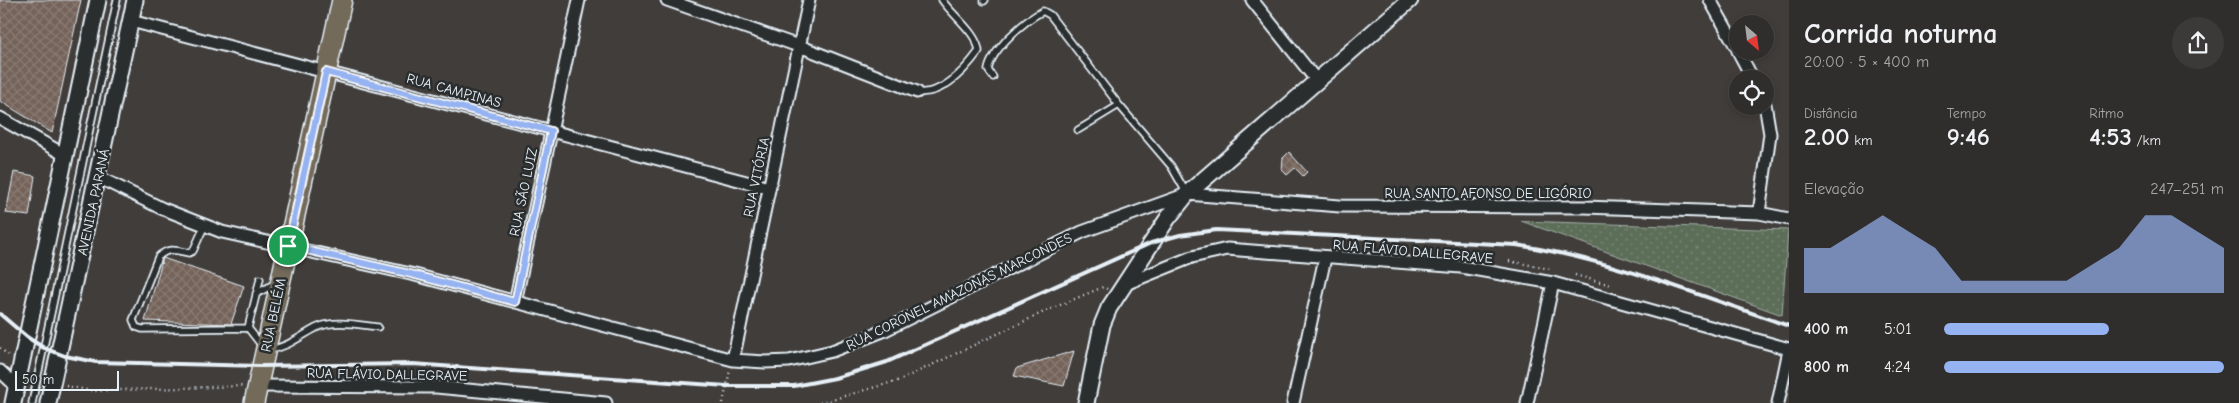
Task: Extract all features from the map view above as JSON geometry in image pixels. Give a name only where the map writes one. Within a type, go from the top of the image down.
[{"type":"main road","name":"RUA BELÉM","points":[[251,392],[263,358],[342,0]]},
{"type":"street","points":[[13,403],[98,0]]},
{"type":"street","name":"AVENIDA PARANÁ","points":[[48,403],[136,0]]},
{"type":"street","name":"RUA SÃO LUIZ","points":[[515,302],[579,0]]},
{"type":"street","points":[[667,0],[917,92]]},
{"type":"street","name":"RUA VITÓRIA","points":[[733,360],[809,0]]},
{"type":"street","points":[[1252,0],[1317,81]]},
{"type":"street","name":"RUA CORONEL AMAZONAS MARCONDES","points":[[98,177],[204,226],[415,275],[733,360],[789,361],[840,349],[883,331],[1082,232],[1187,194],[1410,0]]},
{"type":"street","points":[[1710,0],[1729,35]]},
{"type":"street","name":"RUA CAMPINAS","points":[[131,21],[769,188]]},
{"type":"street","points":[[1759,213],[1770,134],[1767,115]]},
{"type":"street","points":[[0,118],[65,156]]},
{"type":"street","points":[[1086,403],[1102,325],[1122,286],[1168,218],[1187,194]]},
{"type":"street","name":"RUA SANTO AFONSO DE LIGÓRIO","points":[[1187,194],[1340,206],[1546,207],[1759,213],[1789,219]]},
{"type":"street","name":"RUA FLÁVIO DALLEGRAVE","points":[[1122,286],[1192,257],[1227,249],[1461,267],[1553,283],[1789,350]]},
{"type":"street","points":[[1293,403],[1325,258]]},
{"type":"street","points":[[1527,403],[1553,283]]},
{"type":"street","points":[[1778,403],[1789,350]]},
{"type":"street","points":[[0,371],[16,386]]},
{"type":"street","name":"RUA FLÁVIO DALLEGRAVE","points":[[251,392],[436,387],[606,403]]},
{"type":"lane","points":[[32,403],[117,0]]},
{"type":"lane","points":[[917,92],[926,94],[936,91],[970,63],[979,51],[978,41],[955,18],[942,0]]},
{"type":"lane","points":[[993,77],[988,70],[989,62],[996,51],[1034,15],[1042,11],[1050,15],[1119,105],[1171,166],[1187,194]]},
{"type":"lane","points":[[1078,130],[1119,105]]},
{"type":"lane","points":[[204,226],[193,251],[189,253],[172,249],[165,250],[158,257],[133,320],[136,327],[142,329],[248,328]]},
{"type":"lane","points":[[260,279],[248,328],[263,358],[317,328],[335,324],[378,327]]},
{"type":"lane","points":[[256,294],[280,280]]},
{"type":"path","points":[[820,403],[858,394],[900,380],[1046,311],[1103,287]]},
{"type":"path","points":[[59,383],[92,391],[251,392]]},
{"type":"path","points":[[723,403],[727,386]]},
{"type":"green space","points":[[1521,221],[1788,230],[1782,315]]},
{"type":"building","points":[[0,0],[81,0],[52,133],[0,101]]},
{"type":"building","points":[[1289,152],[1307,172],[1303,176],[1295,168],[1287,175],[1282,170],[1283,158]]},
{"type":"building","points":[[14,172],[35,176],[29,216],[6,213]]},
{"type":"building","points":[[163,258],[244,286],[231,324],[145,321]]},
{"type":"building","points":[[1074,351],[1064,386],[1014,376],[1017,368]]},
{"type":"railway","points":[[0,314],[27,337],[44,348],[65,356],[96,362],[262,366],[413,364],[727,386],[794,386],[835,378],[887,362],[1151,243],[1180,235],[1216,230],[1516,245],[1586,259],[1654,279],[1789,326]]},
{"type":"route","points":[[326,72],[551,131],[515,302],[415,275],[288,246],[326,72]]}]
